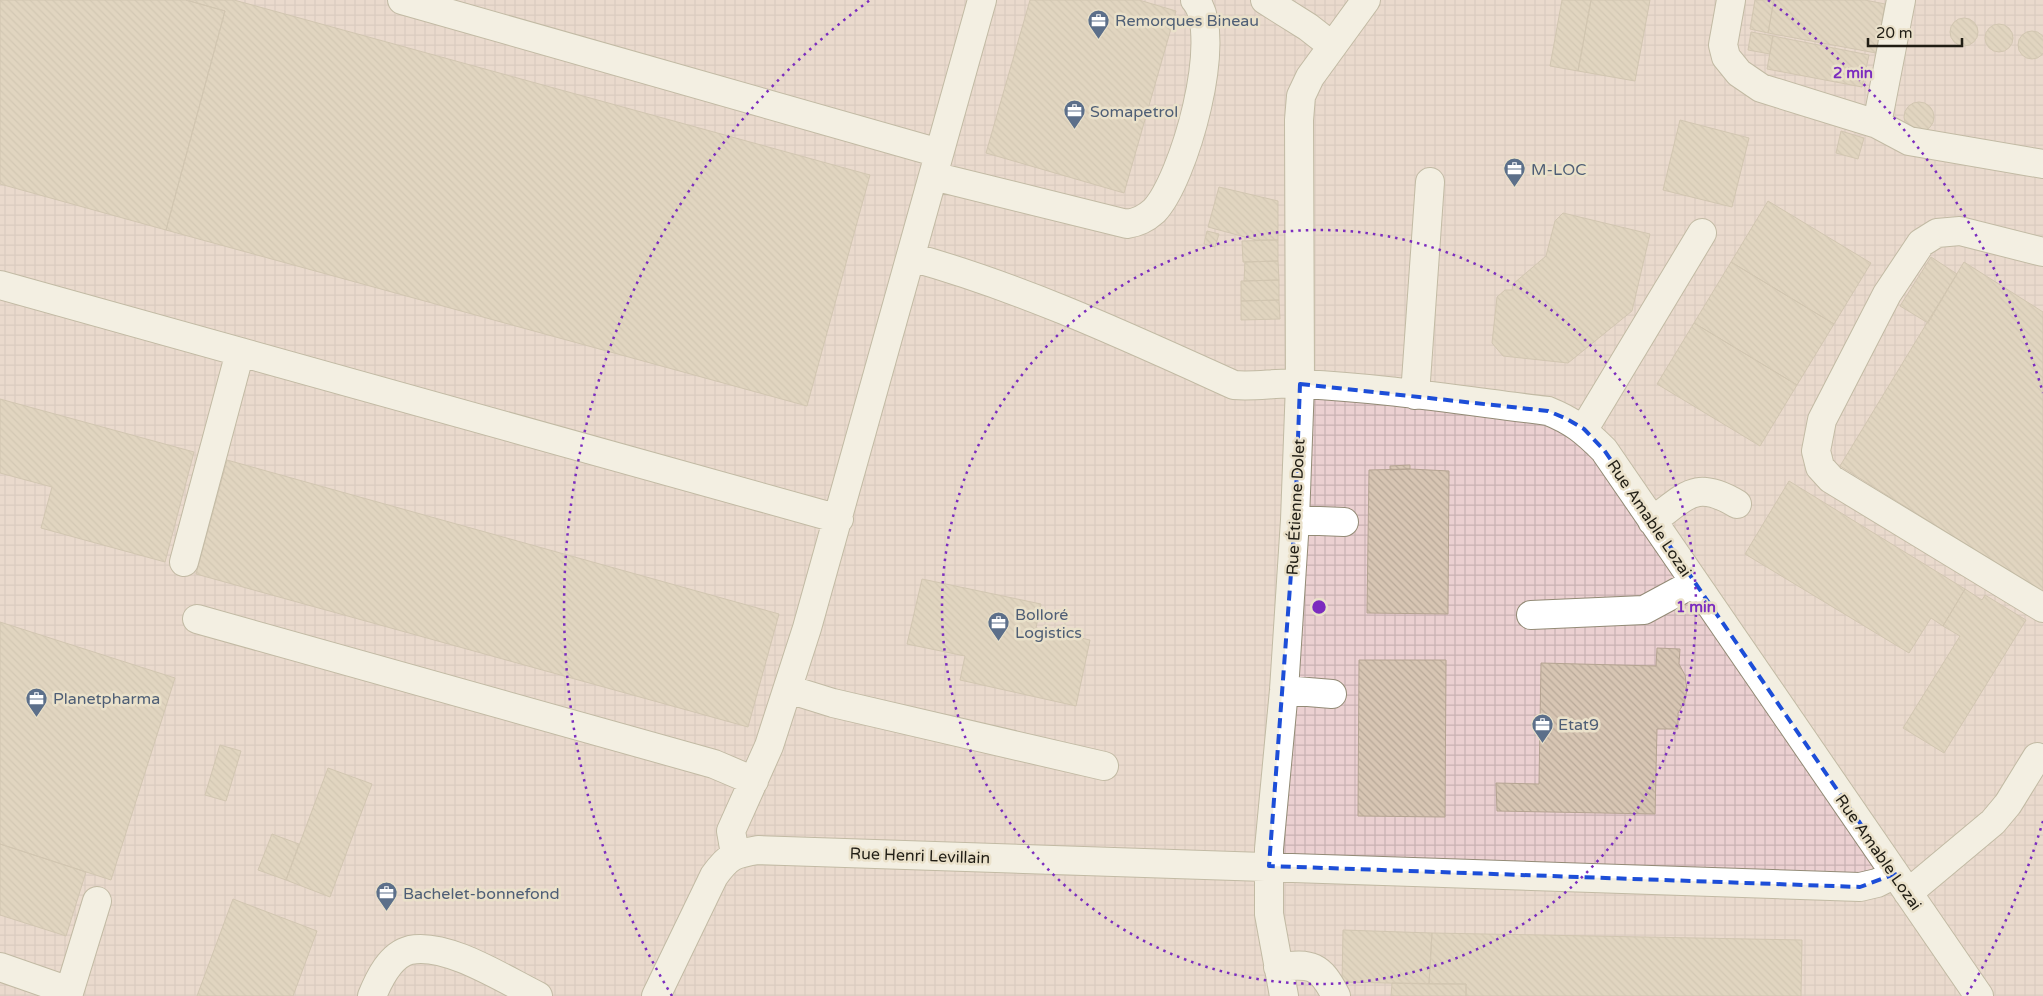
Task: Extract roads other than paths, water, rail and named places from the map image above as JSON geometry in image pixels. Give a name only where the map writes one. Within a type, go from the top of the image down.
[{"type":"street","points":[[402,0],[1127,224],[1141,221],[1154,210],[1165,195],[1186,145],[1197,110],[1207,38],[1206,22],[1195,0]]},
{"type":"street","points":[[656,996],[714,876],[724,862],[735,854],[732,831],[769,746],[788,689],[839,519],[982,0]]},
{"type":"street","points":[[1264,0],[1308,27],[1338,37]]},
{"type":"street","name":"Rue Étienne Dolet","points":[[1284,996],[1269,914],[1269,866],[1284,690],[1295,520],[1300,384],[1299,120],[1301,96],[1310,77],[1366,0]]},
{"type":"street","points":[[1731,0],[1723,45],[1726,57],[1739,73],[1761,88],[1877,124],[1909,141],[2043,164]]},
{"type":"street","points":[[1877,124],[1901,0]]},
{"type":"street","points":[[1416,395],[1430,182]]},
{"type":"street","points":[[2043,252],[1960,231],[1937,233],[1921,243],[1887,294],[1822,420],[1816,451],[1820,467],[1831,479],[2043,608]]},
{"type":"street","points":[[1584,429],[1702,233]]},
{"type":"street","name":"Rue Amable Lozai","points":[[911,257],[955,269],[1092,321],[1234,385],[1300,384],[1416,395],[1548,411],[1584,429],[1604,450],[1979,996]]},
{"type":"street","points":[[0,285],[839,519]]},
{"type":"street","points":[[184,562],[240,352]]},
{"type":"street","points":[[1652,521],[1692,493],[1707,490],[1719,493],[1737,504]]},
{"type":"street","points":[[1295,520],[1344,522]]},
{"type":"street","points":[[1531,615],[1644,610],[1694,583]]},
{"type":"street","points":[[197,619],[714,764],[754,781]]},
{"type":"street","points":[[788,689],[833,703],[1104,766]]},
{"type":"street","points":[[1284,690],[1332,694]]},
{"type":"street","name":"Rue Henri Levillain","points":[[735,854],[758,850],[1860,887],[1877,883],[1901,884],[1993,822],[2008,804],[2037,757]]},
{"type":"street","points":[[0,967],[69,994],[97,901]]},
{"type":"street","points":[[372,996],[380,978],[393,960],[408,950],[429,949],[461,958],[538,996]]},
{"type":"street","points":[[1278,967],[1310,966],[1320,970],[1336,996]]},
{"type":"place","name":"Remorques Bineau","points":[[1099,39]]},
{"type":"place","name":"Somapetrol","points":[[1074,130]]},
{"type":"place","name":"M-LOC","points":[[1515,188]]},
{"type":"place","name":"Bolloré Logistics","points":[[999,642]]},
{"type":"place","name":"Planetpharma","points":[[37,717]]},
{"type":"place","name":"Etat9","points":[[1542,743]]},
{"type":"place","name":"Bachelet-bonnefond","points":[[387,912]]}]
